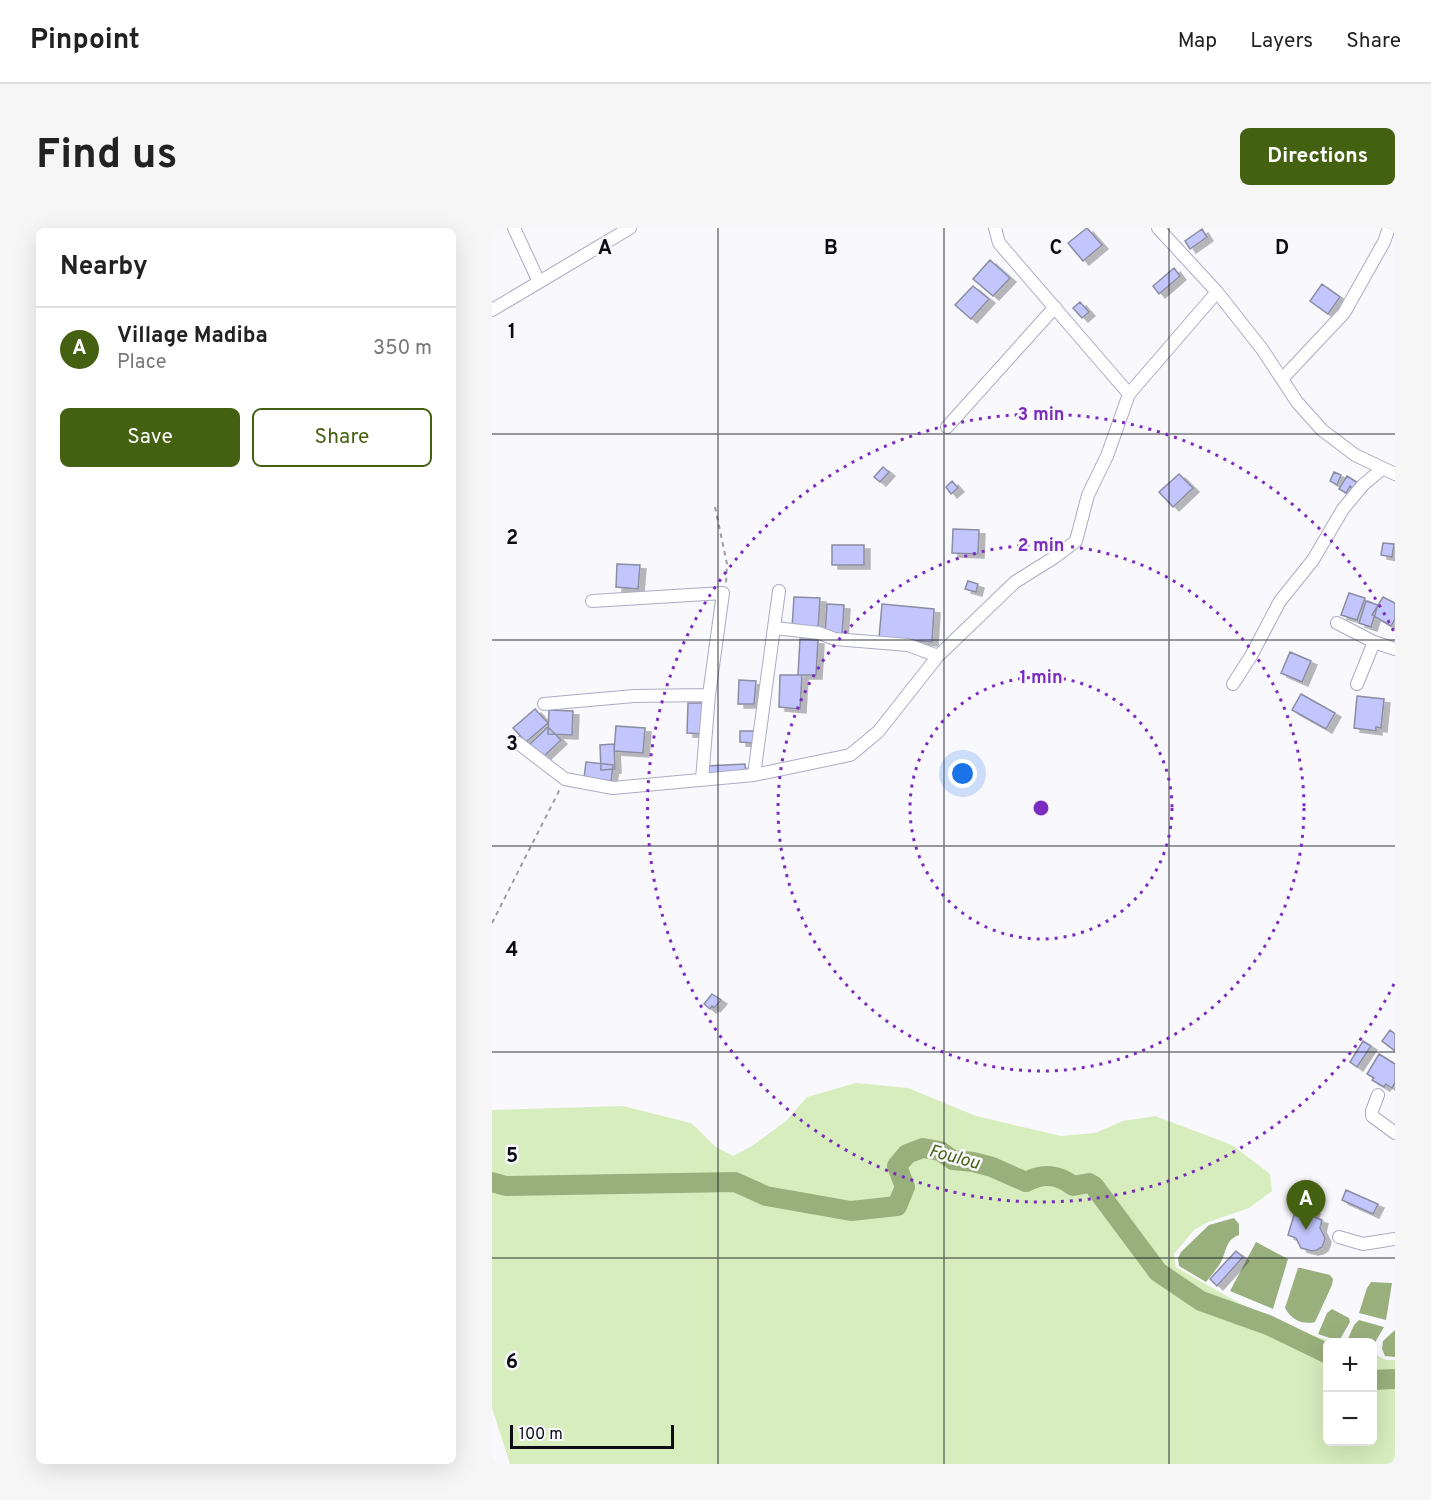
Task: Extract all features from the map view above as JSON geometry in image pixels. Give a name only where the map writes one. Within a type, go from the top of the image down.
[{"type":"street","points":[[514,228],[539,282]]},
{"type":"street","points":[[492,310],[630,228]]},
{"type":"street","points":[[995,228],[999,243],[1129,394]]},
{"type":"street","points":[[1158,228],[1217,292],[1297,402],[1322,430],[1355,455],[1395,474]]},
{"type":"street","points":[[1282,379],[1344,313],[1384,242],[1389,228]]},
{"type":"street","points":[[518,743],[565,779],[613,788],[754,775],[850,755],[878,732],[938,656],[1015,582],[1076,541],[1088,495],[1107,456],[1129,394],[1217,292]]},
{"type":"street","points":[[947,427],[1055,307]]},
{"type":"street","points":[[1233,684],[1251,656],[1280,601],[1313,560],[1343,509],[1363,485],[1382,469]]},
{"type":"street","points":[[754,775],[779,591]]},
{"type":"street","points":[[592,601],[723,593],[709,694],[702,779]]},
{"type":"street","points":[[1337,623],[1374,642],[1395,648]]},
{"type":"street","points":[[774,628],[819,633],[835,639],[908,645],[938,656]]},
{"type":"street","points":[[1357,684],[1374,642]]},
{"type":"street","points":[[544,704],[634,696],[709,694]]},
{"type":"street","points":[[1378,1095],[1372,1116],[1395,1132]]},
{"type":"street","points":[[1339,1237],[1363,1244],[1395,1239]]},
{"type":"path","points":[[715,507],[728,564],[728,581],[723,593]]},
{"type":"path","points":[[492,923],[565,779]]},
{"type":"shaded area","points":[[856,1083],[908,1088],[976,1116],[1061,1136],[1095,1133],[1123,1121],[1155,1116],[1232,1145],[1270,1174],[1272,1191],[1249,1208],[1208,1222],[1194,1230],[1174,1254],[1176,1267],[1274,1320],[1323,1339],[1323,1446],[1377,1446],[1377,1355],[1386,1360],[1395,1360],[1395,1464],[510,1464],[492,1408],[492,1110],[623,1106],[691,1123],[716,1147],[733,1156],[752,1146],[786,1121],[807,1097]]},
{"type":"shaded area","points":[[1234,1218],[1239,1224],[1239,1235],[1231,1240],[1221,1262],[1206,1282],[1179,1266],[1178,1258],[1181,1252],[1209,1225]]},
{"type":"shaded area","points":[[1256,1242],[1288,1259],[1273,1309],[1230,1291]]},
{"type":"shaded area","points":[[1298,1268],[1330,1275],[1333,1279],[1315,1322],[1298,1321],[1285,1308]]},
{"type":"shaded area","points":[[1371,1282],[1392,1283],[1386,1320],[1359,1313]]},
{"type":"shaded area","points":[[1332,1309],[1349,1318],[1350,1322],[1341,1338],[1330,1338],[1318,1334],[1327,1313]]},
{"type":"shaded area","points":[[1359,1320],[1384,1327],[1377,1339],[1348,1338]]},
{"type":"shaded area","points":[[1395,1330],[1395,1357],[1385,1356],[1382,1349],[1383,1341]]},
{"type":"building","points":[[1087,228],[1102,245],[1083,261],[1068,243]]},
{"type":"building","points":[[1202,229],[1207,237],[1190,249],[1185,241]]},
{"type":"building","points":[[990,260],[1010,278],[993,296],[973,279]]},
{"type":"building","points":[[1174,268],[1180,276],[1159,294],[1153,286]]},
{"type":"building","points":[[1322,284],[1340,297],[1328,314],[1310,301]]},
{"type":"building","points":[[973,286],[989,299],[971,319],[955,305]]},
{"type":"building","points":[[1080,302],[1089,312],[1082,318],[1073,308]]},
{"type":"building","points":[[883,467],[889,472],[880,482],[874,477]]},
{"type":"building","points":[[1334,472],[1341,475],[1337,485],[1330,481]]},
{"type":"building","points":[[1179,474],[1193,488],[1173,507],[1159,492]]},
{"type":"building","points":[[1347,476],[1358,483],[1354,489],[1350,486],[1346,493],[1339,489]]},
{"type":"building","points":[[952,481],[958,488],[951,494],[946,487]]},
{"type":"building","points":[[953,529],[979,530],[978,554],[952,553]]},
{"type":"building","points":[[1383,543],[1394,544],[1392,557],[1381,555]]},
{"type":"building","points":[[832,545],[864,545],[864,565],[832,565]]},
{"type":"building","points":[[617,564],[640,565],[638,589],[616,587]]},
{"type":"building","points":[[968,581],[978,584],[976,592],[965,589]]},
{"type":"building","points":[[1349,593],[1365,598],[1357,620],[1341,615]]},
{"type":"building","points":[[794,597],[820,598],[818,629],[792,628]]},
{"type":"building","points":[[1383,597],[1395,603],[1395,619],[1391,626],[1372,615]]},
{"type":"building","points":[[1366,601],[1378,605],[1371,627],[1359,623]]},
{"type":"building","points":[[827,604],[844,605],[842,635],[825,634]]},
{"type":"building","points":[[882,604],[934,609],[932,642],[879,638]]},
{"type":"building","points":[[800,639],[818,640],[816,675],[798,675]]},
{"type":"building","points":[[1290,652],[1311,661],[1302,682],[1281,673]]},
{"type":"building","points":[[780,675],[802,675],[800,709],[779,707]]},
{"type":"building","points":[[739,680],[756,681],[754,704],[738,704]]},
{"type":"building","points":[[1301,694],[1335,713],[1326,729],[1292,710]]},
{"type":"building","points":[[1357,696],[1384,699],[1381,728],[1376,727],[1376,731],[1354,728]]},
{"type":"building","points":[[688,703],[704,703],[703,734],[687,733]]},
{"type":"building","points":[[535,709],[548,723],[526,742],[513,728]]},
{"type":"building","points":[[549,710],[573,711],[572,735],[548,734]]},
{"type":"building","points":[[616,726],[645,728],[643,753],[614,751]]},
{"type":"building","points":[[548,727],[561,740],[543,757],[530,744]]},
{"type":"building","points":[[740,731],[754,731],[753,743],[740,742]]},
{"type":"building","points":[[614,744],[615,769],[601,770],[600,745]]},
{"type":"building","points":[[586,762],[613,765],[611,781],[584,778]]},
{"type":"building","points":[[745,764],[746,774],[706,776],[706,766]]},
{"type":"building","points":[[712,994],[721,1000],[710,1009],[704,1004]]},
{"type":"building","points":[[1390,1030],[1395,1034],[1395,1051],[1382,1041]]},
{"type":"building","points":[[1363,1041],[1371,1046],[1357,1067],[1350,1062]]},
{"type":"building","points":[[1379,1054],[1395,1064],[1395,1083],[1392,1088],[1386,1084],[1384,1087],[1367,1074]]},
{"type":"building","points":[[1346,1190],[1378,1204],[1373,1214],[1342,1200]]},
{"type":"building","points":[[1297,1205],[1314,1210],[1312,1216],[1322,1220],[1320,1228],[1325,1238],[1322,1247],[1317,1250],[1301,1248],[1296,1238],[1288,1235]]},
{"type":"building","points":[[1236,1251],[1243,1257],[1217,1286],[1210,1279]]},
{"type":"waterway","name":"Foulou","points":[[492,1182],[506,1186],[735,1182],[766,1196],[851,1211],[897,1206],[905,1187],[897,1166],[907,1154],[923,1148],[940,1151],[953,1160],[992,1167],[1026,1182],[1038,1177],[1050,1176],[1062,1179],[1073,1186],[1089,1183],[1094,1186],[1158,1272],[1201,1301],[1268,1325],[1323,1352]]},
{"type":"waterway","name":"Foulou","points":[[1377,1380],[1395,1379]]},
{"type":"place","name":"Village Madiba","points":[[1306,1230]]}]
